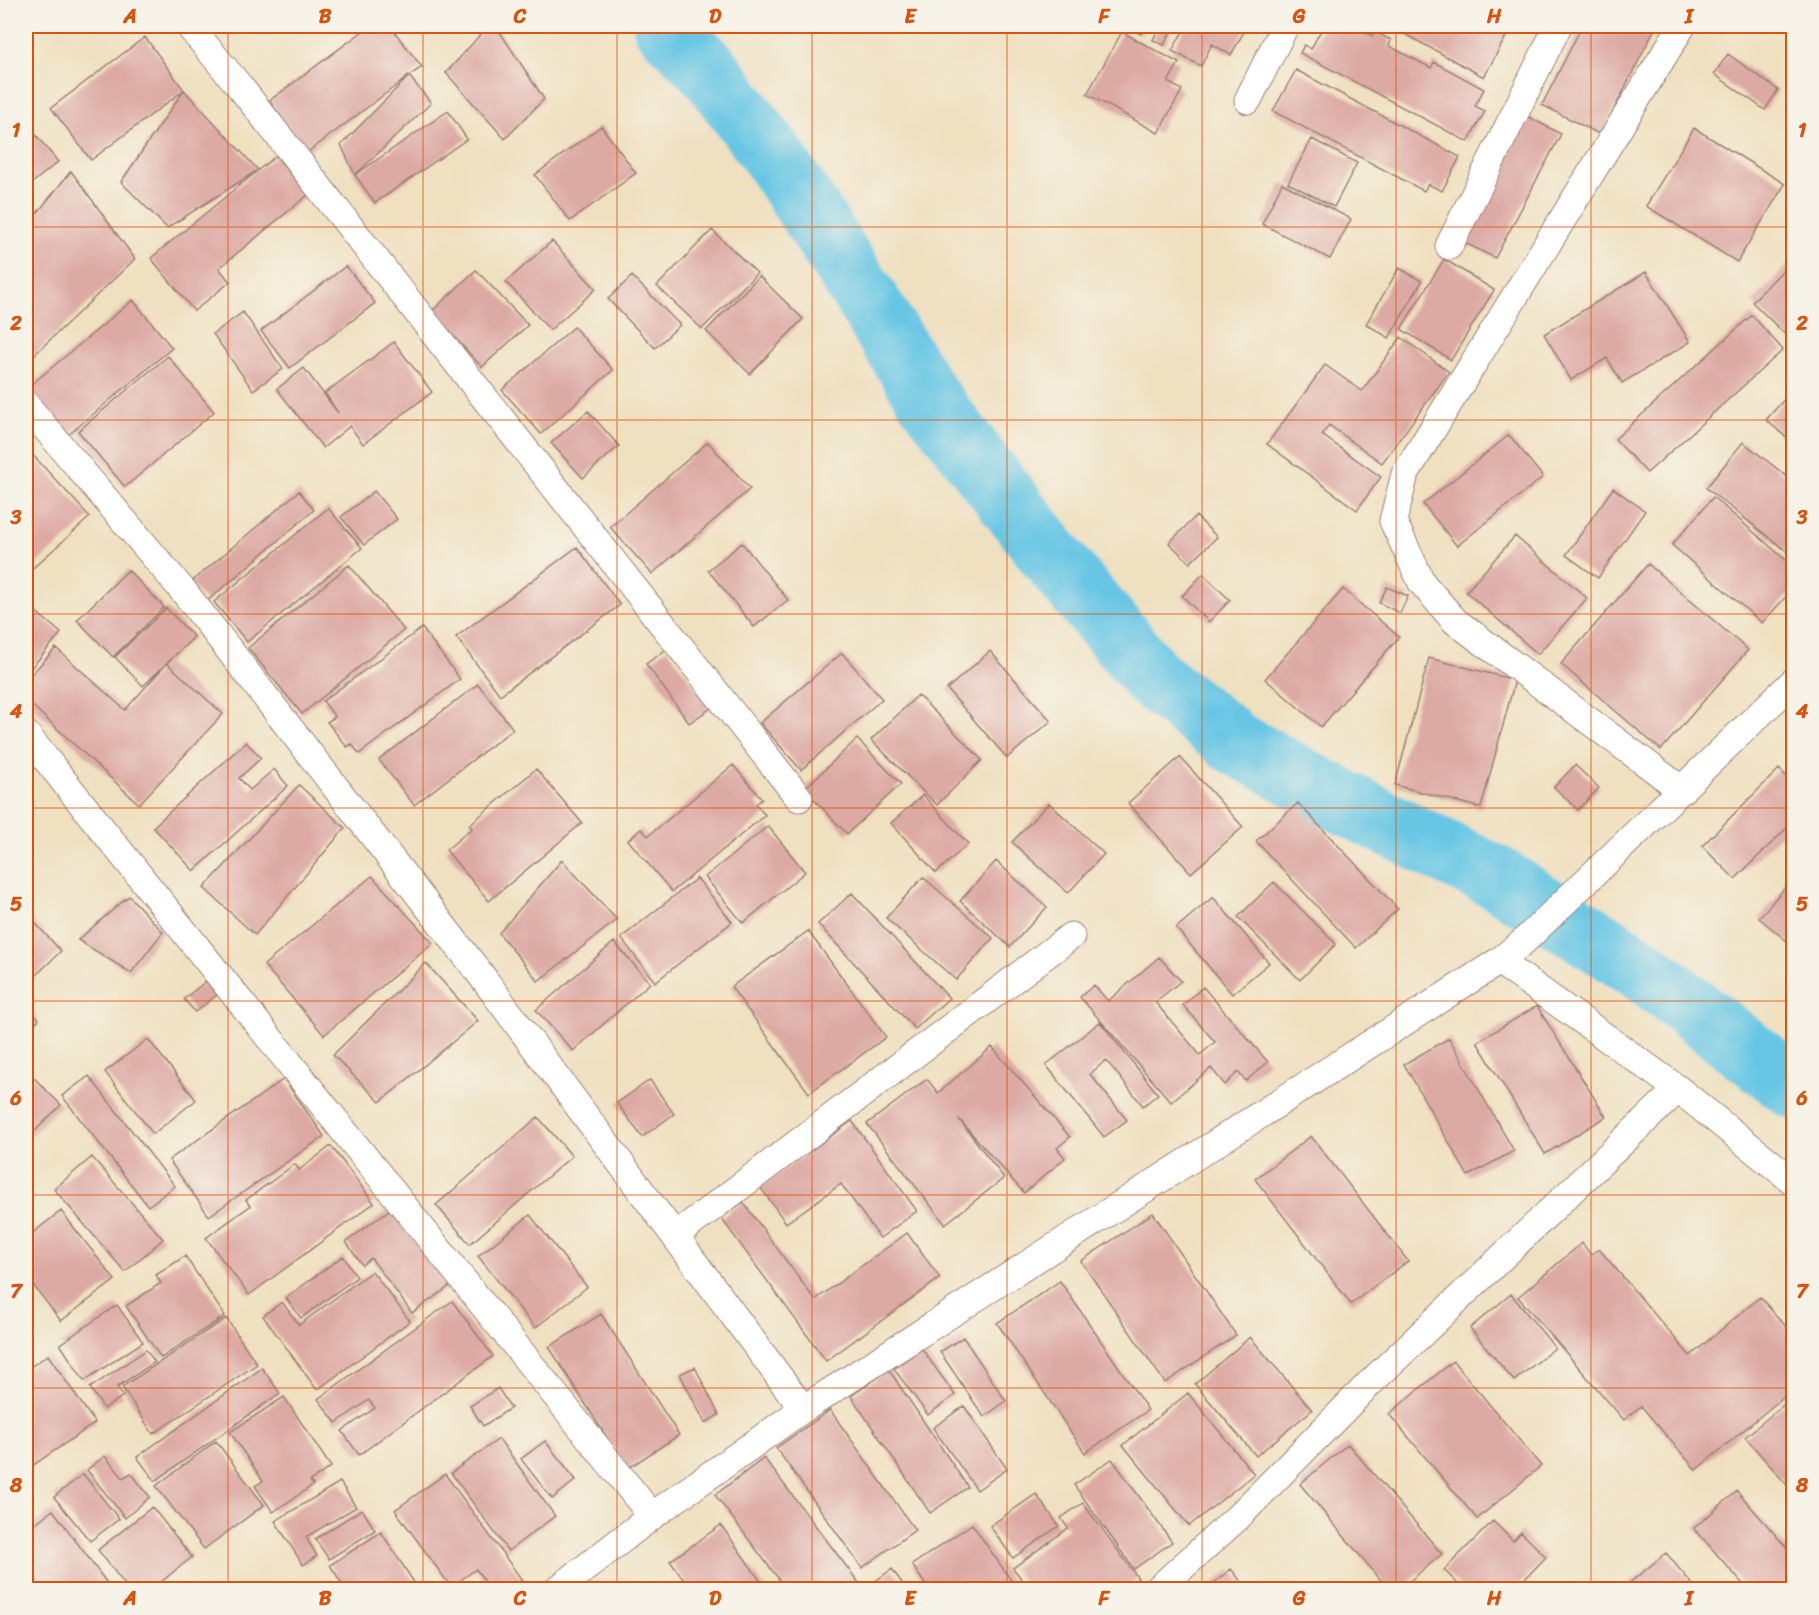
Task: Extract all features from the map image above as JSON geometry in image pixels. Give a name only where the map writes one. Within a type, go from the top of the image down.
[{"type":"street","points":[[189,26],[241,88],[799,798]]},
{"type":"street","points":[[1248,100],[1286,26]]},
{"type":"street","points":[[1449,246],[1558,26]]},
{"type":"street","points":[[1682,26],[1405,474],[1393,521],[1422,583],[1455,621],[1682,790]]},
{"type":"street","points":[[26,405],[185,593],[481,975],[803,1409]]},
{"type":"street","points":[[557,1590],[652,1516],[803,1409],[1499,961],[1523,942],[1794,681]]},
{"type":"street","points":[[26,734],[652,1516]]},
{"type":"street","points":[[676,1235],[1071,936]]},
{"type":"street","points":[[1499,961],[1678,1089],[1794,1182]]},
{"type":"street","points":[[1157,1590],[1239,1516],[1369,1384],[1678,1089]]},
{"type":"building","points":[[370,26],[390,26],[422,67],[308,152],[269,101]]},
{"type":"building","points":[[488,26],[496,26],[544,99],[505,139],[446,73]]},
{"type":"building","points":[[1123,26],[1145,26],[1141,34]]},
{"type":"building","points":[[1160,26],[1174,26],[1164,45],[1153,40]]},
{"type":"building","points":[[1186,26],[1197,29],[1199,26],[1247,26],[1231,55],[1212,44],[1201,66],[1172,51]]},
{"type":"building","points":[[1318,26],[1352,26],[1373,36],[1375,32],[1391,40],[1389,46],[1431,68],[1434,62],[1484,89],[1475,106],[1485,111],[1468,142],[1300,53],[1304,45],[1311,49],[1322,28]]},
{"type":"building","points":[[1390,26],[1504,26],[1510,29],[1484,77]]},
{"type":"building","points":[[1582,26],[1656,26],[1601,135],[1542,105]]},
{"type":"building","points":[[1122,32],[1179,63],[1168,82],[1182,90],[1158,133],[1087,94]]},
{"type":"building","points":[[145,37],[184,90],[91,160],[51,108]]},
{"type":"building","points":[[1728,54],[1778,90],[1765,110],[1714,74]]},
{"type":"building","points":[[1296,70],[1460,157],[1442,191],[1428,184],[1424,191],[1273,111]]},
{"type":"building","points":[[409,76],[431,103],[355,175],[341,145]]},
{"type":"building","points":[[184,90],[258,170],[167,228],[121,182]]},
{"type":"building","points":[[448,111],[467,139],[375,203],[355,175]]},
{"type":"building","points":[[1527,116],[1561,134],[1495,258],[1461,241]]},
{"type":"building","points":[[601,126],[636,173],[570,221],[535,175]]},
{"type":"building","points":[[1694,128],[1785,184],[1737,262],[1646,206]]},
{"type":"building","points":[[32,130],[58,162],[26,188],[26,135]]},
{"type":"building","points":[[1312,139],[1357,163],[1334,207],[1288,183]]},
{"type":"building","points":[[276,156],[308,195],[219,268],[230,282],[194,311],[151,258]]},
{"type":"building","points":[[71,171],[135,259],[33,356],[26,350],[26,227]]},
{"type":"building","points":[[1282,183],[1351,219],[1330,259],[1262,224]]},
{"type":"building","points":[[712,230],[757,273],[702,329],[657,286]]},
{"type":"building","points":[[552,241],[596,289],[550,330],[506,282]]},
{"type":"building","points":[[1444,259],[1494,290],[1451,360],[1401,329]]},
{"type":"building","points":[[1794,259],[1794,340],[1792,341],[1752,302]]},
{"type":"building","points":[[346,266],[375,303],[290,368],[261,331]]},
{"type":"building","points":[[1399,268],[1422,281],[1389,338],[1366,324]]},
{"type":"building","points":[[476,270],[528,325],[482,367],[431,312]]},
{"type":"building","points":[[1646,272],[1690,342],[1622,383],[1607,358],[1571,380],[1544,334]]},
{"type":"building","points":[[632,276],[680,325],[655,348],[608,299]]},
{"type":"building","points":[[759,276],[803,319],[750,374],[706,331]]},
{"type":"building","points":[[133,300],[172,348],[61,441],[26,398],[26,389]]},
{"type":"building","points":[[243,312],[283,369],[253,390],[213,334]]},
{"type":"building","points":[[1752,315],[1783,350],[1647,473],[1615,439]]},
{"type":"building","points":[[574,327],[613,370],[541,434],[502,390]]},
{"type":"building","points":[[1401,337],[1449,372],[1382,463],[1329,425],[1322,435],[1381,477],[1357,510],[1267,444],[1325,365],[1362,391]]},
{"type":"building","points":[[394,342],[432,392],[363,444],[350,426],[323,448],[277,389],[304,368],[338,413],[325,393]]},
{"type":"building","points":[[168,356],[214,412],[125,487],[78,431]]},
{"type":"building","points":[[1794,388],[1794,444],[1766,420]]},
{"type":"building","points":[[588,411],[619,446],[583,478],[551,443]]},
{"type":"building","points":[[1509,435],[1543,477],[1457,546],[1423,504]]},
{"type":"building","points":[[708,442],[750,489],[652,574],[610,527]]},
{"type":"building","points":[[1743,442],[1794,482],[1794,557],[1706,488]]},
{"type":"building","points":[[29,451],[90,517],[26,574],[26,454]]},
{"type":"building","points":[[1613,488],[1645,511],[1598,578],[1566,555]]},
{"type":"building","points":[[299,491],[314,510],[206,602],[190,583]]},
{"type":"building","points":[[374,491],[397,519],[364,545],[341,517]]},
{"type":"building","points":[[1713,497],[1794,567],[1794,588],[1762,623],[1672,545]]},
{"type":"building","points":[[328,508],[362,548],[247,642],[214,602]]},
{"type":"building","points":[[1196,516],[1217,537],[1190,563],[1169,543]]},
{"type":"building","points":[[1515,536],[1587,598],[1538,654],[1466,592]]},
{"type":"building","points":[[742,543],[788,600],[754,627],[708,570]]},
{"type":"building","points":[[577,547],[620,605],[500,695],[456,637]]},
{"type":"building","points":[[1648,564],[1748,650],[1661,750],[1561,664]]},
{"type":"building","points":[[349,565],[404,630],[302,714],[248,648]]},
{"type":"building","points":[[128,570],[164,607],[113,657],[77,620]]},
{"type":"building","points":[[1203,574],[1230,600],[1209,622],[1182,596]]},
{"type":"building","points":[[1387,587],[1408,596],[1400,613],[1379,603]]},
{"type":"building","points":[[1343,589],[1399,637],[1321,727],[1265,679]]},
{"type":"building","points":[[166,608],[194,637],[143,686],[115,657]]},
{"type":"building","points":[[35,611],[61,633],[26,674],[26,622]]},
{"type":"building","points":[[422,628],[460,679],[359,754],[352,744],[347,747],[327,722],[335,717],[323,701]]},
{"type":"building","points":[[56,648],[125,710],[167,663],[223,714],[139,804],[26,700],[26,680]]},
{"type":"building","points":[[667,649],[711,708],[689,723],[646,664]]},
{"type":"building","points":[[990,651],[1051,721],[1007,758],[947,689]]},
{"type":"building","points":[[842,653],[882,699],[801,770],[760,723]]},
{"type":"building","points":[[1429,658],[1515,680],[1481,808],[1395,785]]},
{"type":"building","points":[[478,684],[513,729],[414,805],[379,760]]},
{"type":"building","points":[[918,695],[982,760],[937,805],[871,740]]},
{"type":"building","points":[[857,739],[901,784],[847,834],[804,789]]},
{"type":"building","points":[[246,742],[261,758],[239,778],[250,790],[274,769],[288,786],[194,871],[153,827]]},
{"type":"building","points":[[1180,757],[1243,827],[1191,873],[1128,803]]},
{"type":"building","points":[[733,765],[762,799],[756,804],[765,815],[672,892],[628,840],[641,829],[648,836]]},
{"type":"building","points":[[1575,765],[1599,788],[1578,810],[1554,787]]},
{"type":"building","points":[[536,769],[582,823],[489,901],[446,850],[472,828],[469,825]]},
{"type":"building","points":[[1779,769],[1794,784],[1794,821],[1735,879],[1702,846]]},
{"type":"building","points":[[299,785],[345,828],[255,935],[204,888]]},
{"type":"building","points":[[923,795],[968,844],[936,873],[891,823]]},
{"type":"building","points":[[1049,803],[1104,854],[1068,893],[1012,842]]},
{"type":"building","points":[[1298,803],[1398,909],[1356,948],[1256,841]]},
{"type":"building","points":[[768,826],[805,872],[743,923],[705,877]]},
{"type":"building","points":[[562,860],[617,920],[538,981],[499,933]]},
{"type":"building","points":[[996,861],[1047,907],[1010,947],[960,901]]},
{"type":"building","points":[[372,876],[433,943],[324,1035],[264,965]]},
{"type":"building","points":[[923,877],[993,938],[956,980],[886,918]]},
{"type":"building","points":[[1794,877],[1794,947],[1759,918]]},
{"type":"building","points":[[697,878],[732,922],[655,982],[621,938]]},
{"type":"building","points":[[1274,882],[1336,944],[1300,980],[1238,917]]},
{"type":"building","points":[[852,893],[949,998],[915,1029],[818,924]]},
{"type":"building","points":[[129,896],[163,932],[131,973],[78,940]]},
{"type":"building","points":[[1213,897],[1269,963],[1232,994],[1176,928]]},
{"type":"building","points":[[26,913],[61,951],[26,985]]},
{"type":"building","points":[[808,931],[886,1037],[809,1093],[731,987]]},
{"type":"building","points":[[614,942],[650,983],[573,1051],[536,1010]]},
{"type":"building","points":[[1159,957],[1181,981],[1155,1002],[1200,1055],[1215,1042],[1183,1005],[1203,987],[1268,1062],[1246,1081],[1238,1072],[1225,1085],[1211,1068],[1171,1102],[1080,997],[1094,985],[1108,1001]]},
{"type":"building","points":[[426,963],[478,1021],[380,1102],[333,1055]]},
{"type":"building","points":[[206,981],[217,995],[195,1012],[184,999]]},
{"type":"building","points":[[26,1006],[39,1019],[26,1033]]},
{"type":"building","points":[[1537,1006],[1606,1117],[1545,1154],[1477,1042]]},
{"type":"building","points":[[1100,1022],[1158,1094],[1143,1106],[1106,1060],[1090,1074],[1127,1120],[1104,1137],[1046,1065]]},
{"type":"building","points":[[1449,1038],[1514,1151],[1468,1176],[1404,1064]]},
{"type":"building","points":[[148,1039],[196,1100],[153,1134],[105,1072]]},
{"type":"building","points":[[992,1047],[1070,1137],[1057,1148],[1065,1158],[1024,1193],[958,1118],[1004,1178],[945,1224],[867,1124],[927,1079],[938,1093]]},
{"type":"building","points":[[26,1070],[61,1105],[26,1140]]},
{"type":"building","points":[[89,1076],[175,1186],[148,1206],[62,1096]]},
{"type":"building","points":[[284,1079],[324,1136],[209,1216],[169,1160]]},
{"type":"building","points":[[650,1080],[674,1114],[642,1137],[617,1103]]},
{"type":"building","points":[[538,1117],[572,1156],[470,1244],[436,1205]]},
{"type":"building","points":[[852,1121],[917,1211],[880,1238],[841,1184],[786,1223],[760,1187]]},
{"type":"building","points":[[1311,1136],[1408,1261],[1351,1304],[1255,1179]]},
{"type":"building","points":[[331,1146],[374,1203],[249,1295],[206,1238],[250,1206],[246,1200],[295,1164],[299,1170]]},
{"type":"building","points":[[92,1157],[163,1239],[125,1272],[54,1189]]},
{"type":"building","points":[[743,1202],[815,1300],[907,1233],[940,1278],[826,1361],[721,1218]]},
{"type":"building","points":[[393,1207],[451,1285],[412,1313],[371,1258],[362,1265],[346,1242]]},
{"type":"building","points":[[61,1211],[115,1280],[61,1321],[26,1276],[26,1238]]},
{"type":"building","points":[[1153,1213],[1236,1335],[1165,1383],[1081,1261]]},
{"type":"building","points":[[530,1215],[587,1287],[535,1328],[478,1256]]},
{"type":"building","points":[[1582,1243],[1591,1255],[1599,1249],[1690,1356],[1760,1297],[1794,1336],[1794,1388],[1696,1470],[1641,1406],[1624,1420],[1518,1297]]},
{"type":"building","points":[[185,1256],[225,1316],[161,1358],[126,1306],[161,1283],[156,1275]]},
{"type":"building","points":[[343,1256],[357,1277],[301,1318],[286,1298]]},
{"type":"building","points":[[372,1271],[410,1321],[317,1390],[263,1316],[282,1302],[299,1325]]},
{"type":"building","points":[[1060,1281],[1148,1410],[1085,1453],[997,1323]]},
{"type":"building","points":[[1511,1294],[1555,1348],[1514,1381],[1470,1328]]},
{"type":"building","points":[[452,1301],[493,1356],[359,1455],[342,1431],[375,1408],[369,1400],[336,1423],[318,1399]]},
{"type":"building","points":[[117,1305],[143,1342],[84,1381],[60,1344]]},
{"type":"building","points":[[601,1314],[679,1435],[627,1469],[549,1347]]},
{"type":"building","points":[[226,1318],[257,1364],[153,1434],[122,1387]]},
{"type":"building","points":[[963,1337],[1006,1401],[984,1417],[940,1352]]},
{"type":"building","points":[[1250,1337],[1312,1410],[1256,1456],[1195,1384]]},
{"type":"building","points":[[922,1349],[955,1395],[928,1415],[894,1369]]},
{"type":"building","points":[[146,1350],[155,1362],[117,1387],[123,1396],[104,1409],[90,1388]]},
{"type":"building","points":[[48,1355],[95,1423],[26,1470],[26,1370]]},
{"type":"building","points":[[1453,1361],[1541,1466],[1477,1519],[1389,1414]]},
{"type":"building","points":[[695,1367],[719,1415],[705,1423],[680,1374]]},
{"type":"building","points":[[262,1368],[280,1393],[155,1481],[137,1457]]},
{"type":"building","points":[[889,1370],[968,1487],[930,1513],[851,1396]]},
{"type":"building","points":[[498,1388],[511,1408],[483,1426],[470,1406]]},
{"type":"building","points":[[1188,1393],[1254,1474],[1189,1526],[1123,1445]]},
{"type":"building","points":[[1794,1396],[1794,1456],[1792,1457],[1794,1459],[1794,1493],[1745,1437]]},
{"type":"building","points":[[284,1397],[331,1467],[310,1481],[313,1485],[273,1512],[255,1486],[263,1481],[230,1432]]},
{"type":"building","points":[[964,1406],[1007,1469],[977,1490],[933,1428]]},
{"type":"building","points":[[830,1410],[915,1530],[862,1568],[776,1448]]},
{"type":"building","points":[[499,1439],[555,1516],[508,1551],[451,1473]]},
{"type":"building","points":[[216,1441],[264,1505],[204,1549],[156,1486]]},
{"type":"building","points":[[545,1441],[576,1480],[552,1499],[521,1459]]},
{"type":"building","points":[[1348,1444],[1442,1554],[1399,1590],[1389,1590],[1300,1484]]},
{"type":"building","points":[[105,1456],[123,1478],[131,1473],[150,1497],[125,1518],[87,1470]]},
{"type":"building","points":[[764,1458],[859,1583],[851,1590],[787,1590],[715,1495]]},
{"type":"building","points":[[1112,1459],[1172,1542],[1134,1569],[1074,1485]]},
{"type":"building","points":[[83,1474],[119,1519],[90,1541],[54,1497]]},
{"type":"building","points":[[445,1474],[522,1580],[508,1590],[491,1590],[476,1569],[451,1587],[395,1510]]},
{"type":"building","points":[[340,1482],[356,1507],[306,1537],[317,1556],[303,1565],[275,1521]]},
{"type":"building","points":[[1737,1491],[1794,1556],[1794,1590],[1748,1590],[1694,1528]]},
{"type":"building","points":[[1036,1494],[1059,1526],[1013,1558],[990,1526]]},
{"type":"building","points":[[1083,1503],[1138,1578],[1123,1590],[1030,1590],[1013,1568],[1068,1528],[1061,1518]]},
{"type":"building","points":[[152,1507],[192,1557],[151,1590],[129,1590],[98,1550]]},
{"type":"building","points":[[362,1509],[375,1530],[329,1559],[315,1539]]},
{"type":"building","points":[[53,1510],[112,1590],[26,1590],[26,1530]]},
{"type":"building","points":[[1493,1521],[1513,1541],[1521,1532],[1546,1557],[1514,1590],[1464,1590],[1444,1570]]},
{"type":"building","points":[[972,1524],[1013,1583],[1004,1590],[929,1590],[912,1565]]},
{"type":"building","points":[[721,1525],[767,1590],[691,1590],[670,1561]]},
{"type":"building","points":[[381,1532],[419,1590],[346,1590],[330,1565]]},
{"type":"building","points":[[1666,1553],[1697,1590],[1621,1590]]},
{"type":"building","points":[[892,1569],[907,1590],[863,1590]]},
{"type":"building","points":[[1231,1569],[1248,1590],[1206,1590]]},
{"type":"waterway","points":[[665,26],[711,72],[773,156],[928,398],[1062,570],[1154,679],[1235,743],[1338,799],[1499,879],[1642,969],[1794,1087]]}]
